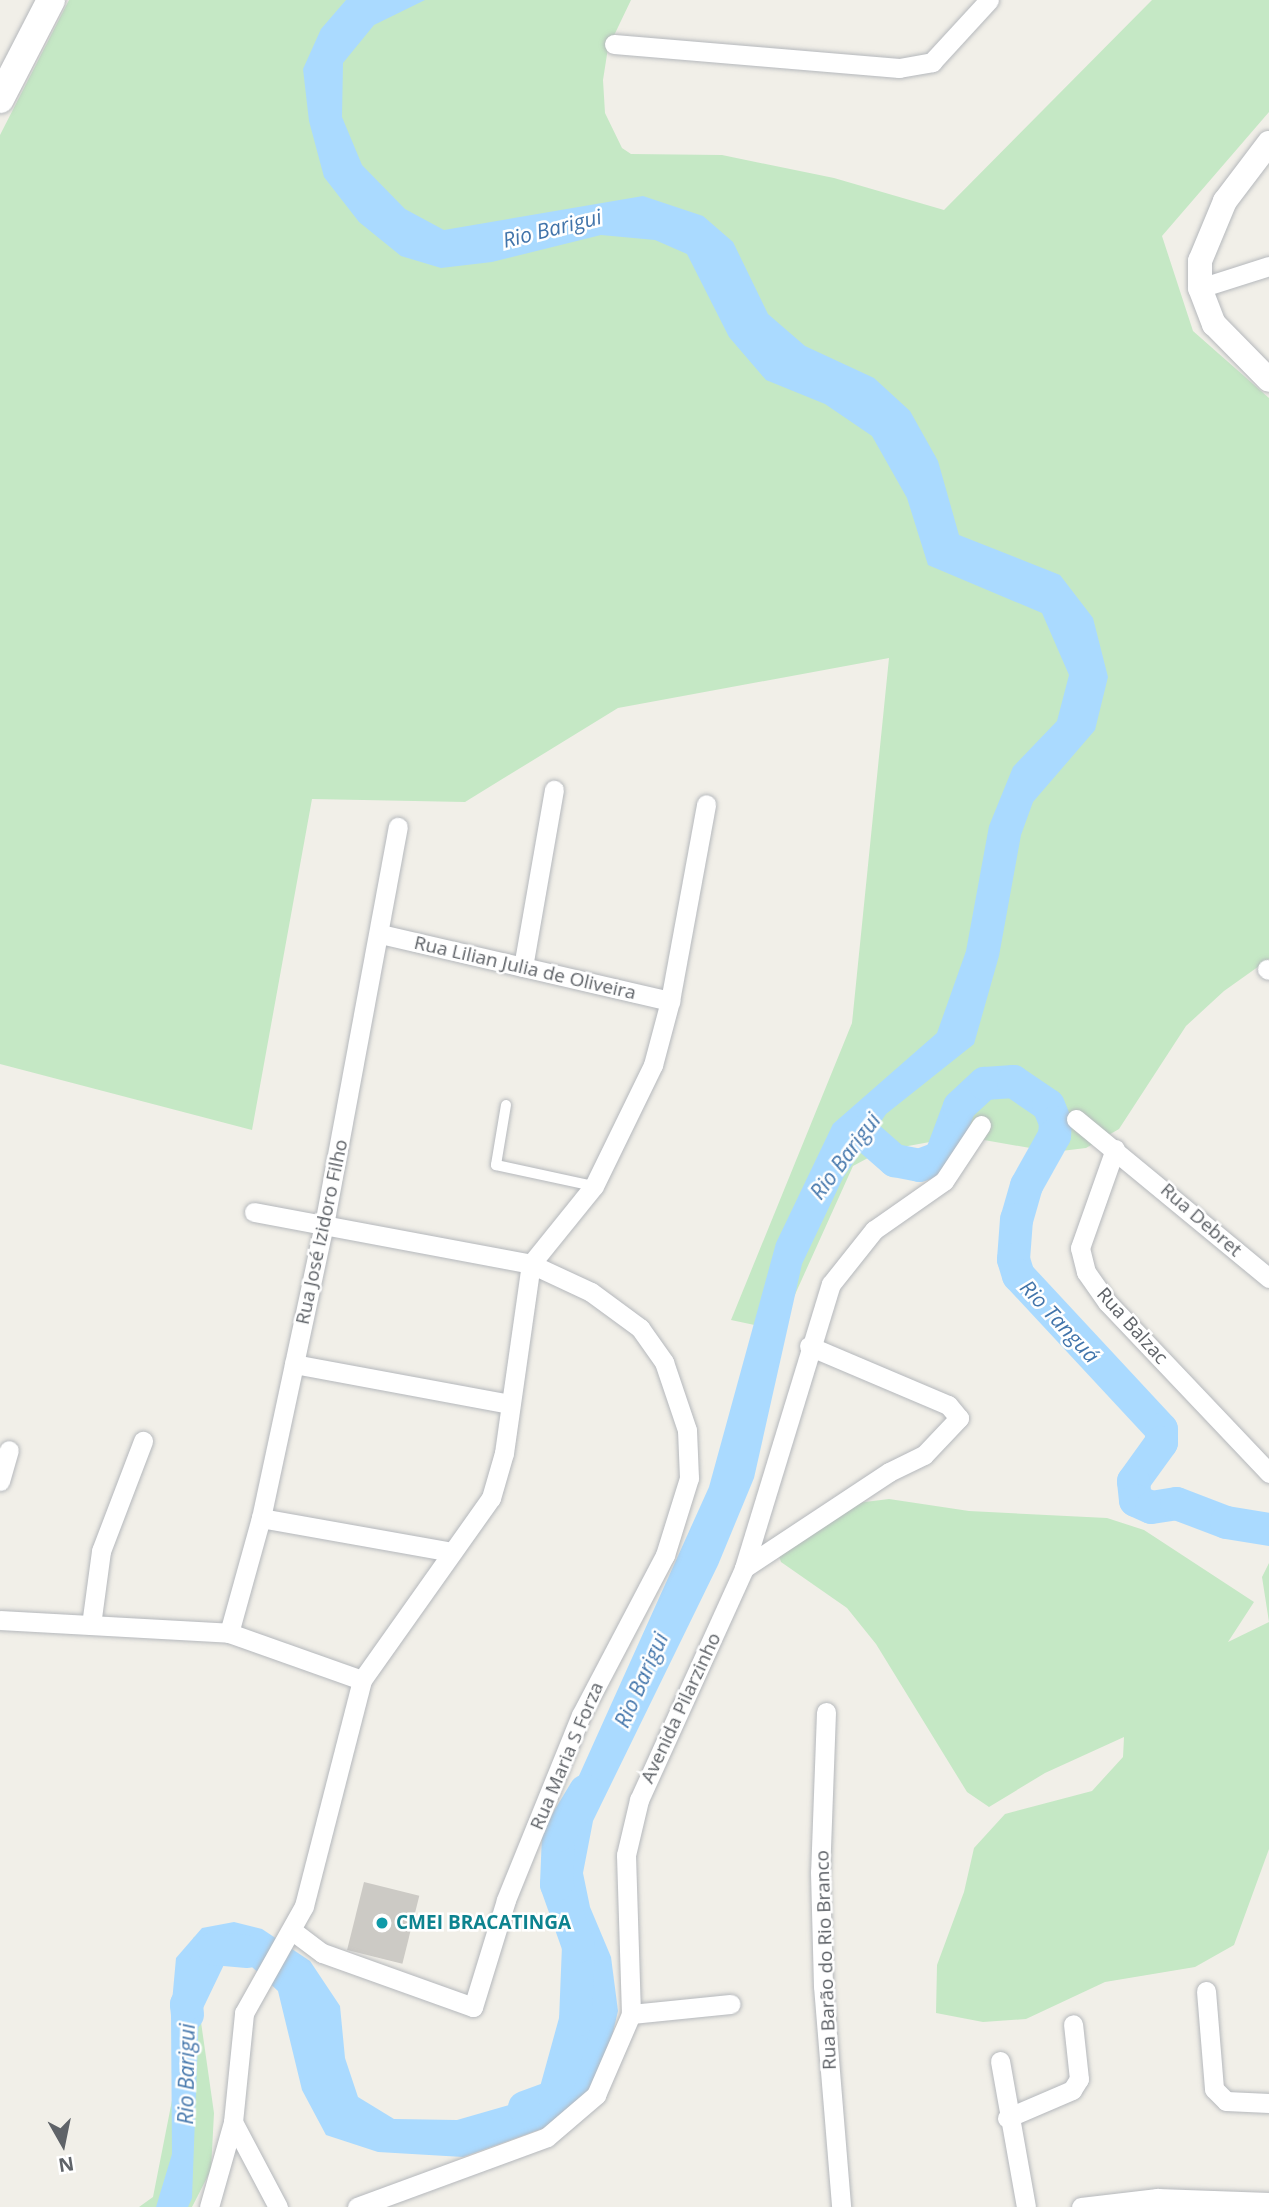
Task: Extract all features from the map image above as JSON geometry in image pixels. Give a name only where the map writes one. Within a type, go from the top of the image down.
[{"type":"main road","points":[[0,99],[51,0]]},
{"type":"street","points":[[614,44],[899,68],[932,62],[989,0]]},
{"type":"street","points":[[1269,143],[1224,201],[1208,234],[1200,261],[1200,288],[1214,324],[1269,380]]},
{"type":"street","points":[[1200,288],[1269,266]]},
{"type":"street","points":[[523,967],[554,790]]},
{"type":"street","points":[[209,2207],[233,2122],[244,2013],[290,1935],[336,1791],[362,1680],[491,1498],[504,1453],[531,1264],[594,1186],[653,1065],[670,1001],[706,804]]},
{"type":"street","name":"Rua José Izidoro Filho","points":[[229,1633],[261,1518],[324,1225],[398,827]]},
{"type":"street","name":"Rua Lilian Julia de Oliveira","points":[[380,934],[670,1001]]},
{"type":"street","name":"Rua Debret","points":[[1076,1119],[1133,1162],[1269,1278]]},
{"type":"street","name":"Avenida Pilarzinho","points":[[357,2207],[547,2137],[596,2095],[631,2014],[626,1855],[639,1800],[744,1568],[809,1346],[831,1284],[874,1230],[944,1181],[981,1125]]},
{"type":"street","name":"Rua Balzac","points":[[1115,1149],[1080,1248],[1086,1272],[1107,1302],[1269,1473]]},
{"type":"street","points":[[254,1212],[531,1264]]},
{"type":"street","name":"Rua Maria S Forza","points":[[290,1935],[322,1953],[473,2007],[506,1900],[581,1715],[666,1555],[689,1478],[687,1430],[664,1362],[639,1328],[591,1292],[531,1264]]},
{"type":"street","points":[[744,1568],[889,1472],[924,1455],[959,1418],[948,1405],[809,1346]]},
{"type":"street","points":[[294,1364],[509,1404]]},
{"type":"street","points":[[91,1625],[101,1551],[143,1441]]},
{"type":"street","points":[[0,1481],[9,1450]]},
{"type":"street","points":[[261,1518],[452,1552]]},
{"type":"street","points":[[0,1620],[229,1633],[362,1680]]},
{"type":"street","name":"Rua Barão do Rio Branco","points":[[826,1712],[820,1872],[823,1986],[841,2207]]},
{"type":"street","points":[[1206,1991],[1214,2090],[1226,2101],[1269,2103]]},
{"type":"street","points":[[631,2014],[730,2004]]},
{"type":"street","points":[[1007,2118],[1072,2090],[1079,2079],[1073,2024]]},
{"type":"street","points":[[1000,2061],[1007,2118],[1026,2207]]},
{"type":"street","points":[[233,2122],[278,2207]]},
{"type":"street","points":[[1082,2207],[1157,2198],[1269,2202]]},
{"type":"lane","points":[[506,1105],[496,1165],[594,1186]]},
{"type":"green space","points":[[69,0],[631,0],[608,48],[603,80],[605,113],[622,148],[631,154],[722,155],[834,178],[944,210],[1152,0],[1269,0],[1269,112],[1162,236],[1193,331],[1269,398],[1269,959],[1224,991],[1186,1026],[1119,1129],[1086,1148],[1053,1152],[984,1140],[946,1139],[881,1151],[853,1166],[779,1330],[731,1320],[852,1023],[889,658],[618,708],[465,802],[312,799],[252,1130],[0,1064],[0,135]]},
{"type":"green space","points":[[889,1499],[969,1511],[1107,1518],[1144,1530],[1254,1602],[1228,1642],[1269,1622],[1269,1849],[1234,1945],[1195,1967],[1105,1982],[1026,2019],[983,2022],[936,2013],[937,1965],[964,1892],[974,1848],[1005,1814],[1092,1791],[1123,1757],[1124,1737],[1045,1773],[989,1807],[967,1792],[876,1644],[847,1608],[781,1562],[773,1538],[841,1505]]},
{"type":"green space","points":[[1269,1563],[1269,1622],[1262,1577]]},
{"type":"green space","points":[[213,1931],[213,1955],[201,1974],[198,2001],[214,2113],[211,2170],[192,2207],[139,2207],[153,2197],[177,2075],[176,1972],[194,1937]]},
{"type":"water","points":[[346,0],[425,0],[374,25],[343,63],[342,117],[362,165],[405,209],[444,230],[643,196],[703,216],[733,242],[768,314],[805,346],[874,378],[910,411],[938,461],[959,535],[1060,575],[1093,618],[1108,677],[1095,730],[1033,802],[1021,835],[999,956],[974,1044],[886,1114],[843,1178],[802,1264],[754,1478],[718,1565],[593,1821],[583,1873],[590,1907],[611,1957],[618,2011],[606,2062],[584,2098],[547,2127],[463,2157],[378,2152],[326,2135],[302,2090],[278,1991],[239,1955],[201,1960],[192,2198],[188,2207],[156,2207],[172,2154],[171,2013],[176,1958],[202,1928],[234,1922],[262,1929],[310,1961],[340,2006],[345,2058],[358,2097],[394,2119],[457,2120],[520,2102],[558,2083],[579,2028],[587,1952],[557,1869],[564,1809],[709,1487],[776,1243],[833,1124],[937,1033],[966,951],[989,826],[1013,767],[1057,721],[1069,675],[1042,613],[928,565],[907,498],[872,436],[825,404],[766,380],[729,337],[687,254],[655,240],[601,235],[492,262],[441,268],[401,256],[359,222],[324,177],[309,121],[303,69],[321,29]]},
{"type":"building","name":"CMEI BRACATINGA","points":[[364,1882],[419,1896],[402,1964],[347,1950]]},
{"type":"waterway","name":"Rio Tanguá","points":[[862,1132],[894,1160],[919,1165],[940,1157],[959,1106],[984,1083],[1013,1081],[1048,1105],[1055,1122],[1054,1135],[1026,1185],[1016,1219],[1013,1259],[1018,1275],[1161,1429],[1161,1442],[1133,1481],[1135,1500],[1151,1507],[1176,1503],[1226,1522],[1269,1529]]},
{"type":"waterway","name":"Rio Barigui","points":[[524,2107],[554,2096],[575,2020],[578,1946],[556,1884],[558,1835],[585,1790]]},
{"type":"waterway","name":"Rio Barigui","points":[[187,2014],[186,2004],[213,1948],[247,1951]]},
{"type":"place","name":"CMEI BRACATINGA","points":[[382,1923]]}]
